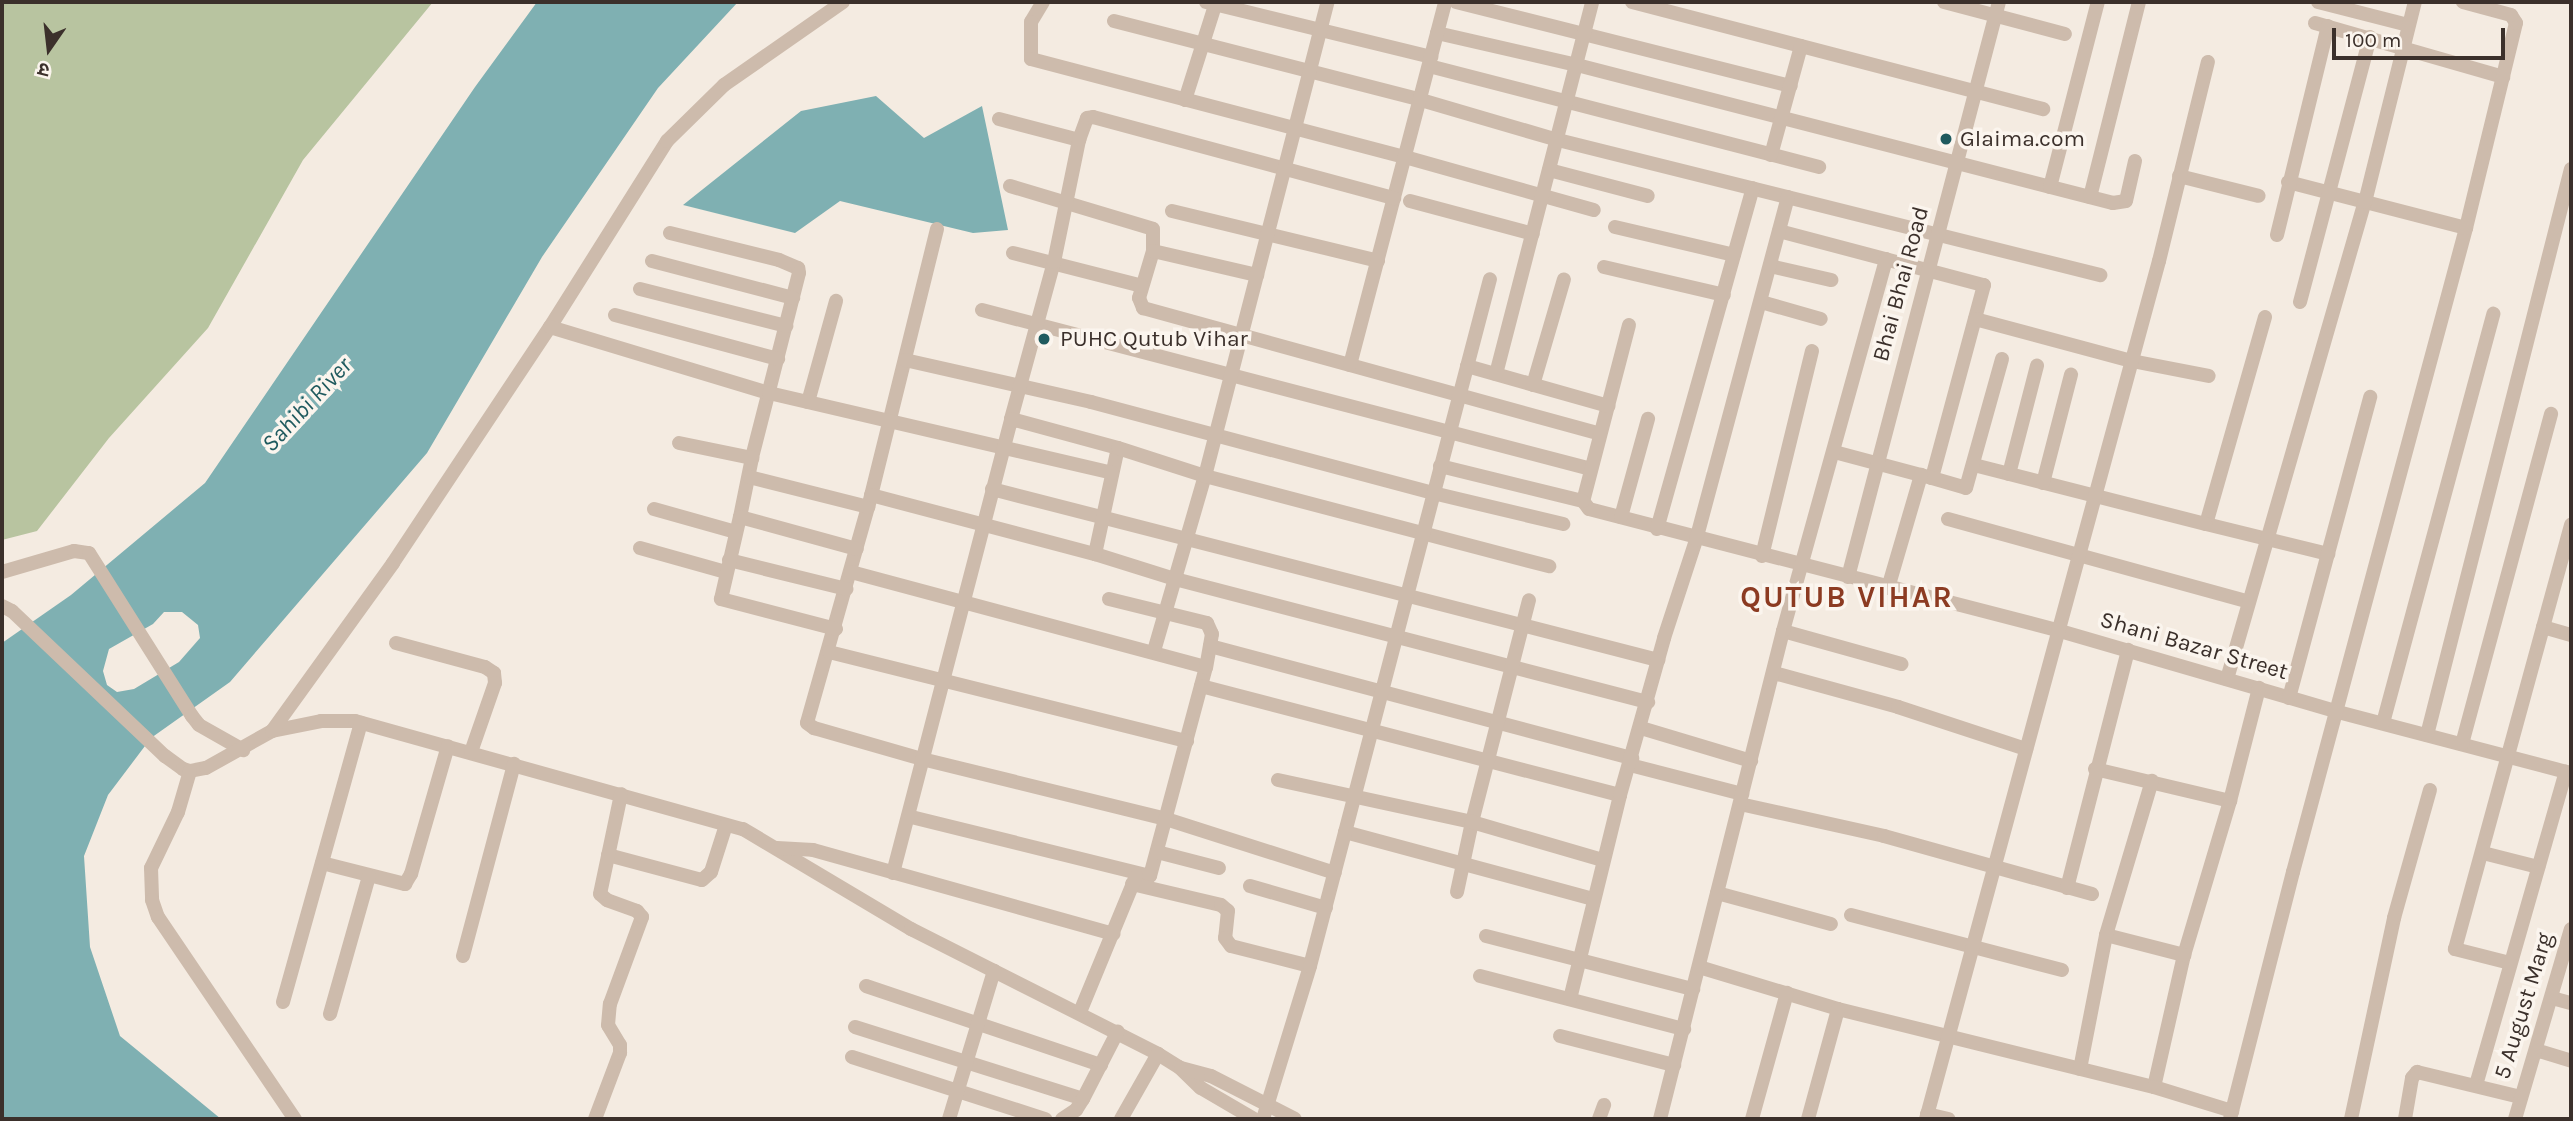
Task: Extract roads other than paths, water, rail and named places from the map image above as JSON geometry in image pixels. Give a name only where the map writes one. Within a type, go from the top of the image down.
[{"type":"street","points":[[272,732],[401,552],[550,327],[667,141],[724,85],[843,2]]},
{"type":"street","points":[[1043,2],[1031,22],[1031,59],[1405,157],[1594,210]]},
{"type":"street","points":[[1185,100],[1203,43],[1212,2],[1568,101],[1819,167]]},
{"type":"street","points":[[1154,651],[1205,476],[1328,2]]},
{"type":"street","points":[[1350,365],[1445,2]]},
{"type":"street","points":[[1456,2],[1791,86]]},
{"type":"street","points":[[1496,374],[1592,2]]},
{"type":"street","points":[[1632,2],[2043,109]]},
{"type":"street","points":[[1944,2],[1997,8],[2066,34]]},
{"type":"street","points":[[2050,187],[2098,2]]},
{"type":"street","points":[[2090,197],[2139,2]]},
{"type":"street","points":[[2318,2],[2409,25]]},
{"type":"street","points":[[2228,679],[2365,202],[2415,2]]},
{"type":"street","points":[[1699,967],[1838,1009],[2154,1087],[2231,1115],[2292,872],[2338,712],[2504,77],[2515,19],[2463,2]]},
{"type":"street","name":"Bhai Bhai Road","points":[[1848,578],[1997,8]]},
{"type":"street","points":[[1114,21],[1421,100],[1558,140],[2100,275]]},
{"type":"street","points":[[2277,235],[2321,24],[2504,77]]},
{"type":"street","points":[[1437,33],[1577,65],[2113,204],[2126,201],[2135,161]]},
{"type":"street","points":[[2300,302],[2327,191],[2370,37]]},
{"type":"street","points":[[1770,155],[1801,46]]},
{"type":"street","points":[[1948,1119],[1926,1116],[1950,1037],[1993,865],[2060,631],[2208,61]]},
{"type":"street","points":[[893,873],[1019,384],[1054,262],[1084,122],[1093,117],[1394,198]]},
{"type":"street","points":[[999,119],[1079,140]]},
{"type":"street","points":[[2427,735],[2571,169]]},
{"type":"street","points":[[1549,170],[1648,196]]},
{"type":"street","points":[[2179,176],[2259,196]]},
{"type":"street","points":[[2288,182],[2466,228]]},
{"type":"street","points":[[1010,187],[1148,226],[1155,234],[1153,251],[1142,286],[1139,305],[1143,308],[1600,434]]},
{"type":"street","points":[[1657,528],[1753,188]]},
{"type":"street","points":[[1570,999],[1620,795],[1658,660],[1696,540],[1788,197]]},
{"type":"street","points":[[1410,201],[1533,234]]},
{"type":"street","points":[[1172,211],[1378,261]]},
{"type":"street","points":[[1615,227],[1734,256]]},
{"type":"street","points":[[937,229],[836,629],[807,718],[809,726],[922,759],[1166,819],[1335,873]]},
{"type":"street","points":[[1780,231],[1984,285],[1926,477],[1888,588]]},
{"type":"street","points":[[670,233],[742,248],[792,265],[799,273],[751,458],[749,477],[721,594],[724,601],[836,629]]},
{"type":"street","points":[[1153,251],[1256,275]]},
{"type":"street","points":[[1013,253],[1142,286]]},
{"type":"street","points":[[1660,1119],[1783,631],[1835,452],[1886,259]]},
{"type":"street","points":[[652,261],[793,298]]},
{"type":"street","points":[[1770,265],[1831,280]]},
{"type":"street","points":[[1604,267],[1724,295]]},
{"type":"street","points":[[1266,1113],[1326,908],[1490,279]]},
{"type":"street","points":[[1533,385],[1564,279]]},
{"type":"street","points":[[640,289],[786,326]]},
{"type":"street","points":[[808,402],[836,301]]},
{"type":"street","points":[[1761,302],[1821,319]]},
{"type":"street","points":[[982,310],[1591,469]]},
{"type":"street","points":[[2382,723],[2493,314]]},
{"type":"street","points":[[615,315],[778,359]]},
{"type":"street","points":[[2206,524],[2265,317]]},
{"type":"street","points":[[1975,319],[2132,361],[2209,376]]},
{"type":"street","points":[[1583,501],[1629,325]]},
{"type":"street","points":[[550,327],[769,393],[1112,473]]},
{"type":"street","points":[[1762,556],[1812,351]]},
{"type":"street","points":[[1835,452],[1963,489],[1973,465],[2002,359]]},
{"type":"street","points":[[905,360],[1019,384],[1433,493],[1563,524]]},
{"type":"street","points":[[1467,366],[1608,406]]},
{"type":"street","points":[[2009,474],[2037,366]]},
{"type":"street","points":[[2043,483],[2071,375]]},
{"type":"street","points":[[2290,698],[2370,397]]},
{"type":"street","points":[[2462,744],[2551,414]]},
{"type":"street","points":[[1011,419],[1118,448],[1205,476],[1549,566]]},
{"type":"street","points":[[1620,517],[1648,419]]},
{"type":"street","points":[[679,443],[751,458]]},
{"type":"street","points":[[1095,554],[1118,448]]},
{"type":"street","points":[[1973,465],[2328,554]]},
{"type":"street","name":"Shani Bazar Street","points":[[1440,466],[1583,501],[1589,509],[1696,540],[2060,631],[2338,712],[2569,772]]},
{"type":"street","points":[[749,477],[984,525],[1095,554],[1175,579],[1648,702]]},
{"type":"street","points":[[992,489],[1104,515],[1658,660]]},
{"type":"street","points":[[654,509],[736,532]]},
{"type":"street","points":[[740,517],[857,549]]},
{"type":"street","points":[[1948,519],[2249,602]]},
{"type":"street","points":[[2510,963],[2455,949],[2543,627],[2565,573],[2571,525]]},
{"type":"street","points":[[640,548],[846,589]]},
{"type":"street","points":[[2,572],[80,551],[89,552],[199,725],[243,750]]},
{"type":"street","points":[[851,572],[1206,667]]},
{"type":"street","points":[[1109,599],[1207,624],[1211,628],[1206,667],[1150,876],[1135,879]]},
{"type":"street","points":[[1457,892],[1510,666],[1529,600]]},
{"type":"street","points":[[7,609],[165,756],[190,771],[206,768],[272,732],[321,721],[361,723],[726,825],[755,835],[883,914],[1118,1031],[1179,1067],[1201,1088],[1254,1119]]},
{"type":"street","points":[[2543,627],[2571,635]]},
{"type":"street","points":[[1783,631],[1901,664]]},
{"type":"street","points":[[396,643],[485,667],[494,673],[495,683],[471,752]]},
{"type":"street","points":[[1210,646],[1499,722],[1741,799],[1993,865],[2092,894]]},
{"type":"street","points":[[2067,888],[2095,769],[2128,650]]},
{"type":"street","points":[[829,652],[943,678],[1187,741]]},
{"type":"street","points":[[1774,673],[1898,707],[2026,749]]},
{"type":"street","points":[[1201,686],[1620,795]]},
{"type":"street","points":[[2154,1087],[2184,955],[2230,802],[2259,688]]},
{"type":"street","points":[[283,1002],[361,723]]},
{"type":"street","points":[[1641,728],[1751,761]]},
{"type":"street","points":[[322,863],[399,883],[408,880],[448,746]]},
{"type":"street","points":[[463,956],[514,764]]},
{"type":"street","points":[[2095,769],[2152,780],[2230,802]]},
{"type":"street","points":[[190,771],[178,812],[151,868],[152,900],[158,917],[295,1119]]},
{"type":"street","points":[[2476,1085],[2538,867],[2569,772]]},
{"type":"street","points":[[1278,780],[1472,822],[1603,860]]},
{"type":"street","points":[[2080,1069],[2106,935],[2152,780]]},
{"type":"street","points":[[2351,1119],[2394,918],[2430,790]]},
{"type":"street","points":[[595,1119],[620,1054],[620,1045],[608,1025],[610,1004],[642,917],[637,911],[607,900],[600,894],[621,794]]},
{"type":"street","points":[[908,816],[1221,905],[1228,911],[1225,938],[1231,946],[1310,966]]},
{"type":"street","points":[[608,855],[702,880],[714,866],[726,825]]},
{"type":"street","points":[[1345,832],[1593,899]]},
{"type":"street","points":[[777,848],[813,850],[1113,934]]},
{"type":"street","points":[[1157,852],[1219,868]]},
{"type":"street","points":[[2483,853],[2538,867]]},
{"type":"street","points":[[330,1014],[369,876]]},
{"type":"street","points":[[1080,1012],[1135,879]]},
{"type":"street","points":[[1250,886],[1326,908]]},
{"type":"street","points":[[1717,893],[1831,924]]},
{"type":"street","points":[[1851,915],[2062,970]]},
{"type":"street","name":"5 August Marg","points":[[2515,1119],[2571,929]]},
{"type":"street","points":[[2106,935],[2184,955]]},
{"type":"street","points":[[1486,936],[1693,989]]},
{"type":"street","points":[[949,1119],[994,971]]},
{"type":"street","points":[[1480,976],[1684,1029]]},
{"type":"street","points":[[866,986],[1101,1065]]},
{"type":"street","points":[[1752,1119],[1787,993]]},
{"type":"street","points":[[2552,998],[2571,1003]]},
{"type":"street","points":[[1808,1119],[1838,1009]]},
{"type":"street","points":[[855,1027],[1083,1099]]},
{"type":"street","points":[[1062,1119],[1076,1110],[1083,1099],[1118,1031]]},
{"type":"street","points":[[1560,1036],[1674,1065]]},
{"type":"street","points":[[2536,1050],[2571,1061]]},
{"type":"street","points":[[1121,1119],[1158,1054]]},
{"type":"street","points":[[852,1057],[1045,1119]]},
{"type":"street","points":[[1179,1067],[1211,1076],[1266,1113],[1296,1119]]},
{"type":"street","points":[[2405,1119],[2412,1081],[2417,1072],[2521,1097]]},
{"type":"water","name":"Sahibi River","points":[[537,2],[738,2],[658,88],[542,257],[427,453],[230,682],[151,738],[108,795],[84,856],[90,947],[120,1036],[221,1119],[2,1119],[2,643],[71,595],[205,483],[475,87]],"holes":[[[164,612],[182,612],[198,625],[200,638],[179,662],[134,689],[117,692],[107,685],[103,671],[109,649],[153,624]]]},
{"type":"water","points":[[876,96],[924,138],[982,106],[1008,230],[973,233],[840,201],[795,233],[683,205],[801,111]]},
{"type":"place","name":"Glaima.com","points":[[1946,139]]},
{"type":"place","name":"PUHC Qutub Vihar","points":[[1044,339]]},
{"type":"district","name":"QUTUB VIHAR","points":[[1847,597]]}]
